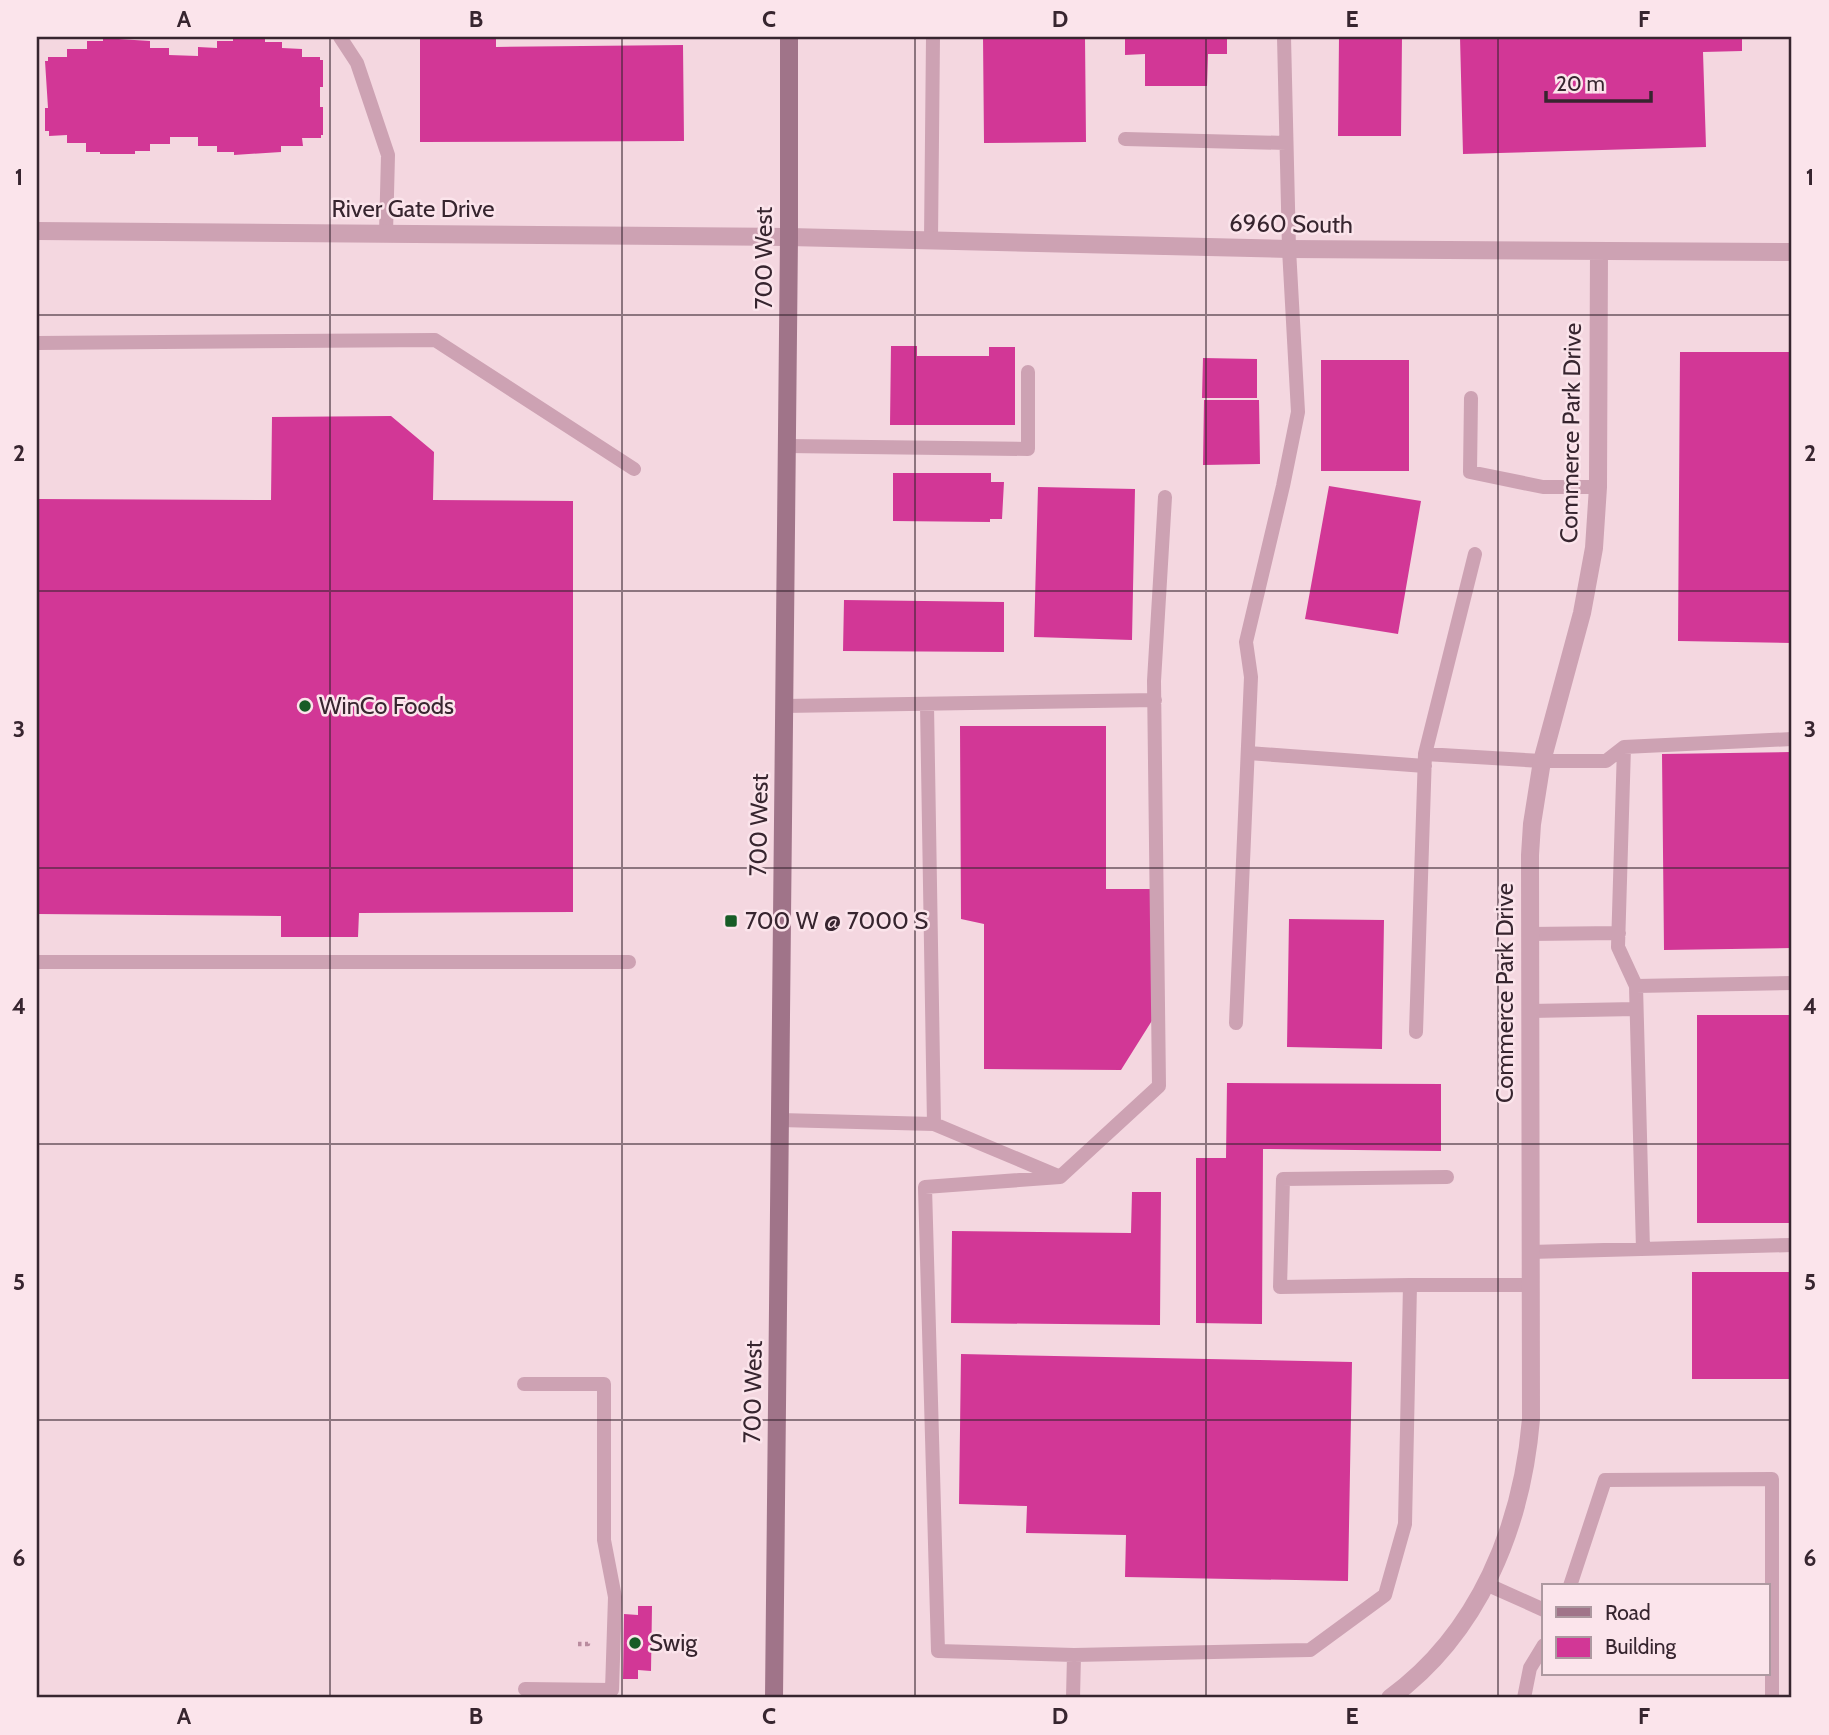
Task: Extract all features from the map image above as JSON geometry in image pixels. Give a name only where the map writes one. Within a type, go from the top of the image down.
[{"type":"main road","name":"700 West","points":[[774,1698],[789,37]]},
{"type":"street","name":"River Gate Drive","points":[[37,231],[789,237]]},
{"type":"street","name":"6960 South","points":[[789,237],[1289,249],[1792,252]]},
{"type":"street","name":"Commerce Park Drive","points":[[1390,1698],[1430,1664],[1468,1616],[1486,1584],[1510,1528],[1527,1458],[1531,1419],[1530,845],[1542,761],[1582,613],[1594,548],[1598,487],[1599,252]]},
{"type":"lane","points":[[340,37],[357,63],[388,155],[386,233]]},
{"type":"lane","points":[[931,239],[933,37]]},
{"type":"lane","points":[[1236,1023],[1251,677],[1246,642],[1298,412],[1289,249],[1284,37]]},
{"type":"lane","points":[[1125,139],[1286,143]]},
{"type":"lane","points":[[37,343],[435,340],[634,469]]},
{"type":"lane","points":[[787,446],[1028,449],[1028,372]]},
{"type":"lane","points":[[1471,398],[1470,472],[1543,487],[1598,487]]},
{"type":"lane","points":[[1165,497],[1154,700],[1159,1086],[1060,1177],[925,1187],[938,1651],[1074,1655],[1310,1650],[1385,1595],[1405,1524],[1410,1285]]},
{"type":"lane","points":[[1416,1032],[1425,760],[1475,554]]},
{"type":"lane","points":[[784,706],[1154,700]]},
{"type":"lane","points":[[927,705],[934,1124]]},
{"type":"lane","points":[[1248,753],[1425,760],[1606,761],[1624,747],[1792,739]]},
{"type":"lane","points":[[1624,747],[1618,947],[1636,986],[1643,1249]]},
{"type":"lane","points":[[1529,934],[1619,933]]},
{"type":"lane","points":[[37,962],[629,962]]},
{"type":"lane","points":[[1636,986],[1792,983]]},
{"type":"lane","points":[[1530,1010],[1636,1009]]},
{"type":"lane","points":[[780,1120],[934,1124],[1060,1177]]},
{"type":"lane","points":[[1447,1177],[1283,1179],[1280,1287],[1530,1285]]},
{"type":"lane","points":[[1530,1252],[1792,1245]]},
{"type":"lane","points":[[524,1384],[604,1384],[604,1540],[615,1597],[612,1690],[525,1689]]},
{"type":"lane","points":[[1571,1584],[1605,1480],[1772,1479],[1772,1698]]},
{"type":"lane","points":[[1486,1584],[1542,1609]]},
{"type":"lane","points":[[1524,1698],[1530,1668],[1542,1648]]},
{"type":"lane","points":[[1073,1698],[1074,1655]]},
{"type":"building","points":[[420,37],[496,37],[496,47],[683,45],[684,141],[420,142]]},
{"type":"building","points":[[983,37],[1085,37],[1086,142],[984,143]]},
{"type":"building","points":[[1125,37],[1227,37],[1227,54],[1208,54],[1207,86],[1145,86],[1145,54],[1125,55]]},
{"type":"building","points":[[1339,37],[1402,37],[1401,136],[1338,136]]},
{"type":"building","points":[[1460,37],[1742,37],[1742,51],[1703,52],[1706,147],[1463,154]]},
{"type":"building","points":[[103,38],[150,41],[150,48],[169,48],[169,55],[198,56],[198,47],[217,48],[217,41],[233,41],[233,38],[265,38],[265,42],[282,42],[282,48],[302,49],[302,57],[320,57],[320,60],[323,60],[320,107],[323,107],[323,135],[321,138],[302,138],[303,146],[281,146],[281,152],[234,155],[234,152],[217,152],[217,146],[198,146],[198,137],[170,137],[170,144],[150,144],[150,151],[135,151],[135,154],[100,154],[86,152],[86,143],[67,143],[67,135],[49,136],[49,131],[45,131],[45,108],[48,108],[45,61],[48,61],[48,57],[67,57],[67,49],[87,49],[87,41],[103,41]]},
{"type":"building","points":[[891,346],[917,346],[917,356],[989,356],[989,347],[1015,347],[1015,425],[890,425]]},
{"type":"building","points":[[1680,352],[1792,352],[1792,643],[1678,641]]},
{"type":"building","points":[[1203,358],[1257,359],[1257,398],[1202,398]]},
{"type":"building","points":[[1321,360],[1409,360],[1409,471],[1321,471]]},
{"type":"building","points":[[1204,400],[1259,400],[1260,464],[1203,465]]},
{"type":"building","name":"WinCo Foods","points":[[391,416],[434,452],[433,500],[573,501],[573,912],[359,913],[358,937],[281,937],[281,916],[37,914],[37,499],[271,500],[272,417]]},
{"type":"building","points":[[893,473],[991,473],[991,482],[1004,482],[1002,519],[990,519],[990,522],[893,521]]},
{"type":"building","points":[[1329,486],[1421,501],[1398,634],[1305,619]]},
{"type":"building","points":[[1038,487],[1135,489],[1132,640],[1034,637]]},
{"type":"building","points":[[844,600],[1004,602],[1004,652],[843,651]]},
{"type":"building","points":[[960,726],[1106,726],[1106,889],[1152,889],[1153,1019],[1121,1070],[984,1069],[984,924],[961,919]]},
{"type":"building","points":[[1791,752],[1792,948],[1664,950],[1662,754]]},
{"type":"building","points":[[1289,919],[1384,920],[1382,1049],[1287,1047]]},
{"type":"building","points":[[1697,1015],[1792,1015],[1792,1223],[1697,1223]]},
{"type":"building","points":[[1227,1083],[1441,1084],[1441,1151],[1263,1149],[1262,1324],[1196,1323],[1196,1158],[1226,1158]]},
{"type":"building","points":[[1132,1192],[1161,1192],[1160,1325],[951,1323],[952,1231],[1131,1233]]},
{"type":"building","points":[[1692,1272],[1792,1272],[1792,1379],[1692,1379]]},
{"type":"building","points":[[961,1354],[1352,1362],[1348,1581],[1125,1577],[1126,1535],[1026,1533],[1027,1506],[959,1504]]},
{"type":"building","points":[[638,1606],[652,1606],[651,1671],[638,1670],[638,1679],[623,1679],[624,1614],[638,1615]]},
{"type":"place","name":"WinCo Foods","points":[[305,706]]},
{"type":"place","name":"700 W @ 7000 S","points":[[731,921]]},
{"type":"place","name":"Swig","points":[[635,1643]]}]
